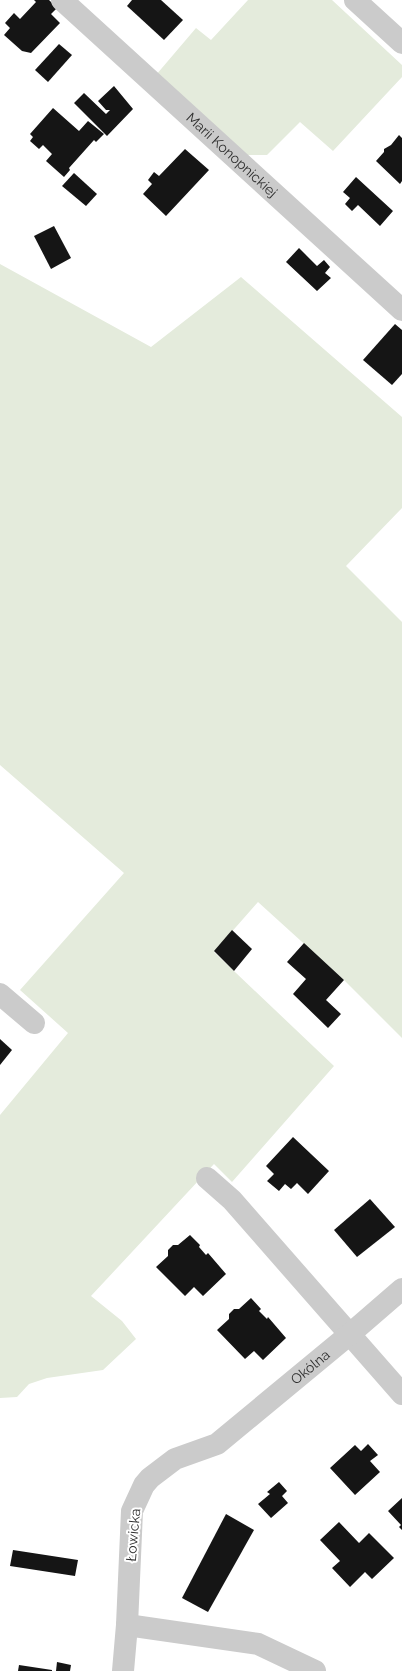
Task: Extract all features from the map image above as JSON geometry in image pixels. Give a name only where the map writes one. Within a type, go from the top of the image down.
[{"type":"street","name":"Marii Konopnickiej","points":[[62,0],[402,310]]},
{"type":"street","points":[[355,0],[402,43]]},
{"type":"street","points":[[0,994],[34,1022]]},
{"type":"street","points":[[207,1178],[232,1200],[402,1394]]},
{"type":"street","name":"Okólna","points":[[217,1444],[402,1289]]},
{"type":"street","name":"Łowicka","points":[[123,1671],[127,1625],[132,1510],[138,1496],[150,1478],[175,1459],[217,1444]]},
{"type":"street","points":[[127,1625],[258,1644],[315,1671]]},
{"type":"green space","points":[[248,0],[332,0],[402,65],[402,77],[333,151],[300,122],[267,155],[247,155],[156,75],[196,28],[211,40]]},
{"type":"green space","points":[[0,264],[151,347],[241,277],[402,417],[402,508],[346,566],[402,622],[402,1038],[344,980],[258,902],[214,952],[334,1066],[232,1182],[214,1164],[91,1296],[122,1321],[136,1339],[103,1370],[47,1378],[29,1384],[17,1397],[0,1398],[0,1115],[68,1033],[20,990],[124,873],[0,765]]},
{"type":"building","points":[[34,0],[49,0],[57,8],[51,14],[60,23],[31,53],[22,51],[4,35],[10,28],[5,23],[14,13],[20,19],[36,2]]},
{"type":"building","points":[[132,0],[161,0],[183,20],[164,40],[127,6]]},
{"type":"building","points":[[59,44],[72,55],[48,82],[35,70]]},
{"type":"building","points":[[114,86],[133,109],[107,136],[74,103],[84,93],[106,114],[110,110],[106,110],[98,101]]},
{"type":"building","points":[[53,108],[79,131],[88,121],[104,134],[96,142],[94,140],[69,168],[70,170],[64,177],[46,161],[52,154],[43,145],[39,149],[30,141],[33,137],[30,134]]},
{"type":"building","points":[[399,135],[402,138],[402,181],[400,184],[376,161],[384,152],[384,149],[391,145]]},
{"type":"building","points":[[185,149],[209,170],[166,216],[143,194],[152,184],[148,180],[154,172],[159,176]]},
{"type":"building","points":[[74,173],[97,194],[86,206],[62,186]]},
{"type":"building","points":[[356,177],[393,211],[380,226],[358,205],[352,211],[345,204],[350,198],[343,192]]},
{"type":"building","points":[[54,226],[71,258],[51,269],[34,236]]},
{"type":"building","points":[[299,248],[317,266],[324,260],[330,267],[325,273],[331,278],[317,291],[286,262]]},
{"type":"building","points":[[395,324],[402,330],[402,374],[392,385],[363,360]]},
{"type":"building","points":[[232,930],[252,949],[234,971],[214,951]]},
{"type":"building","points":[[304,943],[344,980],[326,1000],[341,1014],[328,1028],[293,994],[306,979],[287,962]]},
{"type":"building","points":[[0,1039],[12,1050],[0,1065]]},
{"type":"building","points":[[293,1137],[329,1171],[308,1194],[297,1183],[291,1189],[285,1184],[279,1191],[267,1181],[274,1174],[266,1166]]},
{"type":"building","points":[[370,1199],[395,1227],[357,1257],[334,1230]]},
{"type":"building","points":[[190,1235],[200,1245],[199,1247],[206,1255],[208,1253],[226,1274],[203,1296],[194,1287],[185,1296],[156,1267],[168,1256],[168,1250],[173,1245],[178,1245]]},
{"type":"building","points":[[251,1298],[261,1309],[259,1311],[267,1319],[268,1317],[286,1338],[263,1360],[254,1351],[245,1359],[217,1330],[229,1319],[229,1314],[234,1309],[239,1309]]},
{"type":"building","points":[[368,1444],[378,1455],[370,1461],[380,1472],[355,1495],[330,1468],[355,1445],[361,1451]]},
{"type":"building","points":[[279,1482],[287,1491],[282,1496],[288,1503],[271,1518],[258,1504],[270,1494],[267,1492]]},
{"type":"building","points":[[402,1498],[402,1530],[399,1527],[401,1525],[388,1511]]},
{"type":"building","points":[[226,1514],[254,1530],[208,1612],[182,1598]]},
{"type":"building","points":[[339,1522],[359,1543],[369,1533],[394,1558],[372,1579],[365,1572],[350,1587],[332,1568],[340,1561],[320,1540]]},
{"type":"building","points":[[13,1550],[78,1560],[75,1576],[10,1566]]},
{"type":"building","points":[[57,1662],[71,1665],[70,1671],[56,1671]]},
{"type":"building","points":[[19,1665],[52,1670],[52,1671],[18,1671]]}]
